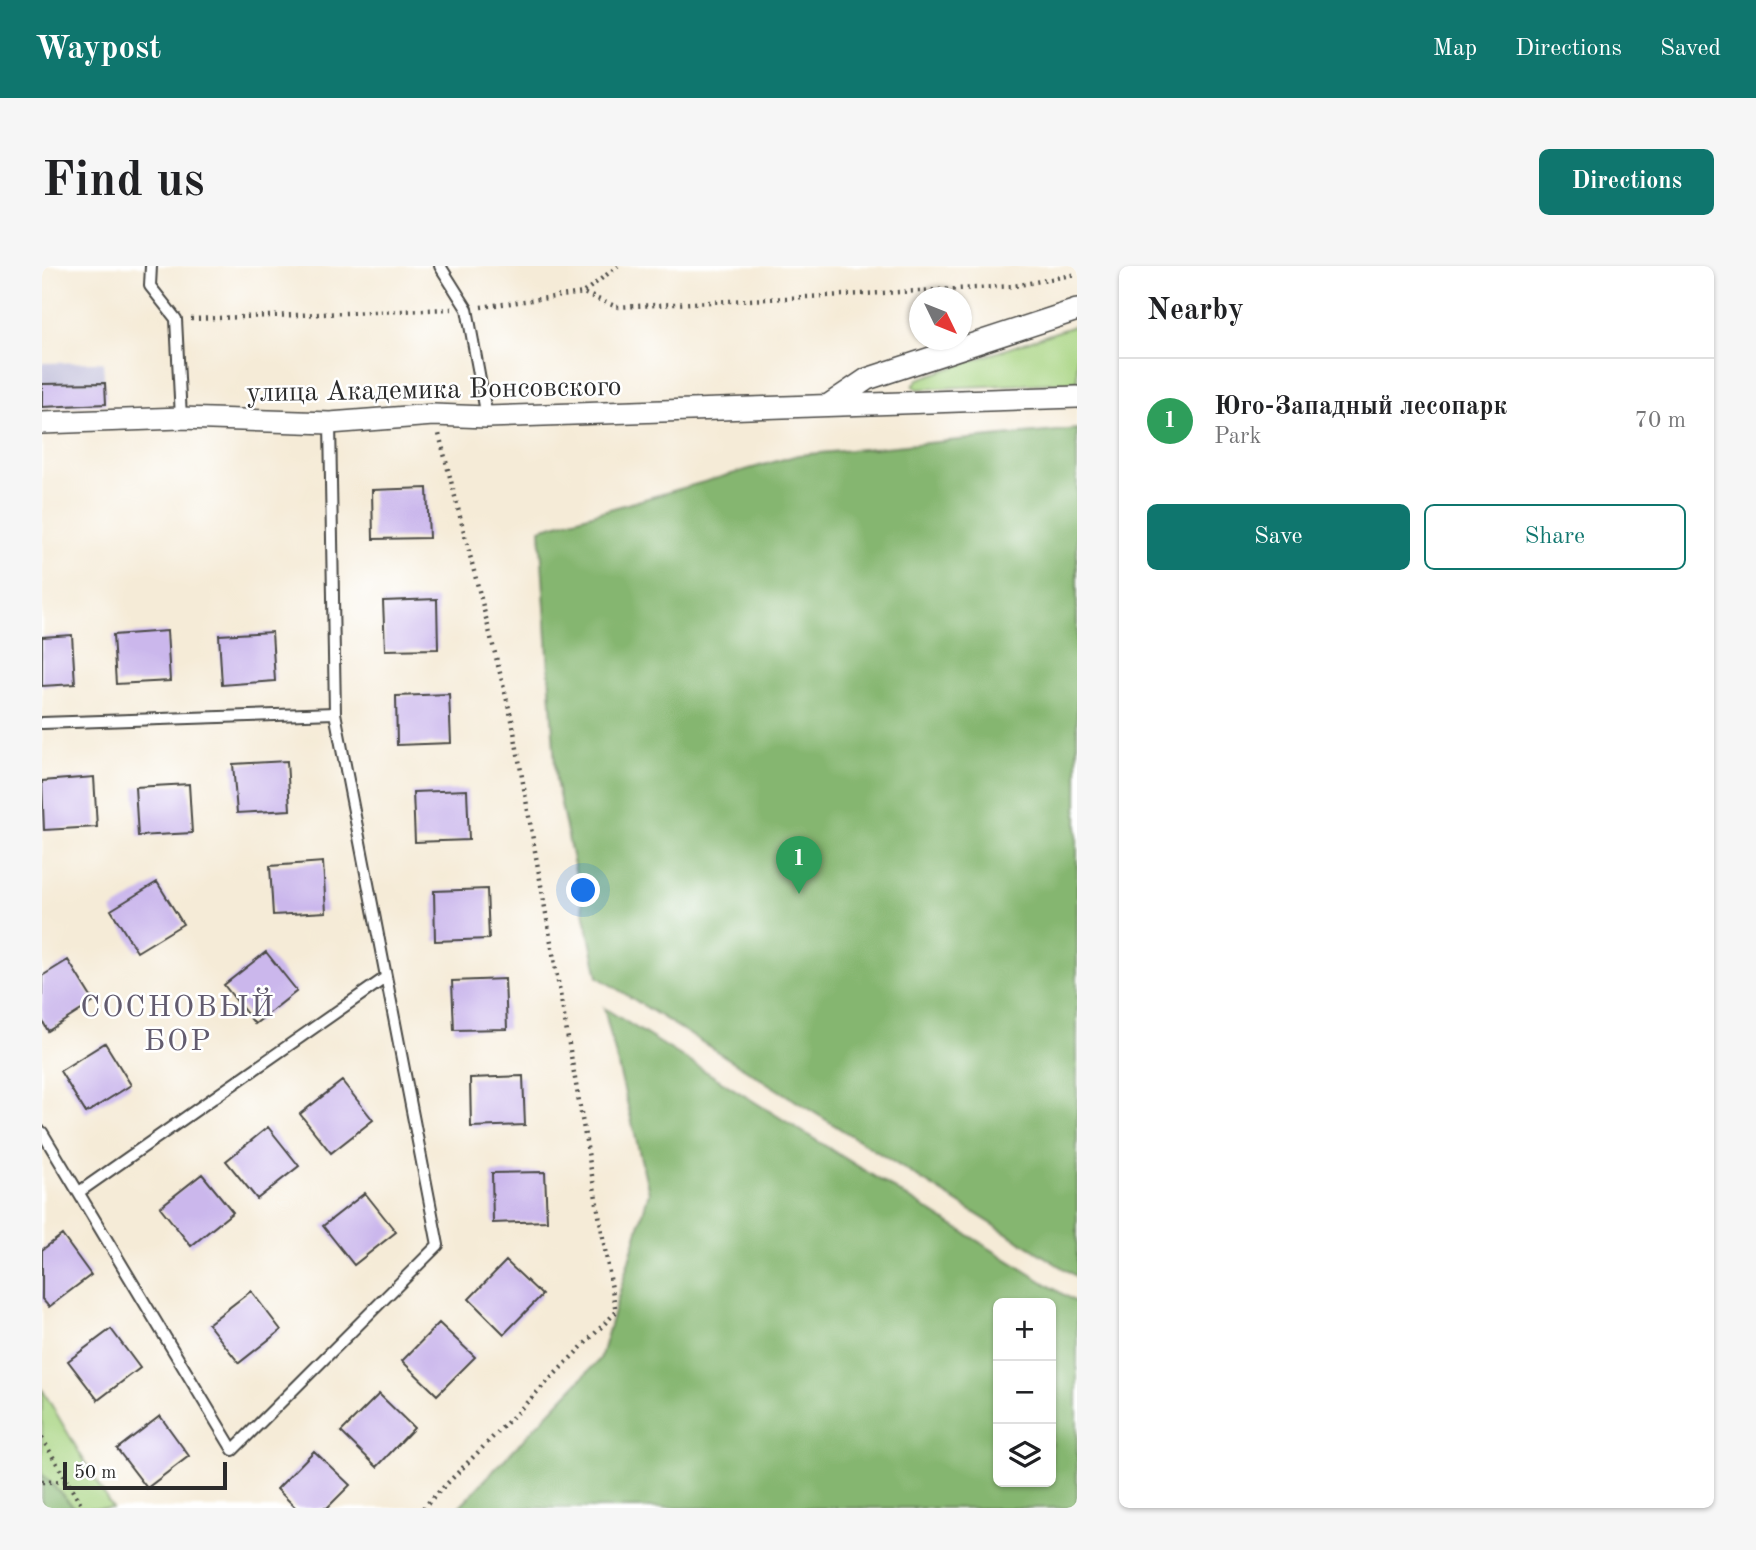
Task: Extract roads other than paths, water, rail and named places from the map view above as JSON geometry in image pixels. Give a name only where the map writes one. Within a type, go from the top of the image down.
[{"type":"street","points":[[828,405],[867,379],[1077,310]]},
{"type":"street","name":"улица Академика Вонсовского","points":[[42,424],[181,418],[330,423],[432,415],[487,417],[1077,397]]},
{"type":"lane","points":[[150,266],[150,286],[176,319],[181,418]]},
{"type":"lane","points":[[440,266],[467,309],[487,417]]},
{"type":"lane","points":[[42,1132],[233,1450],[438,1245],[335,713],[330,423]]},
{"type":"lane","points":[[42,723],[335,713]]},
{"type":"lane","points":[[79,1192],[385,978]]},
{"type":"place","name":"Юго-Западный лесопарк","points":[[799,894]]},
{"type":"district","name":"СОСНОВЫЙ БОР","points":[[178,1023]]}]
